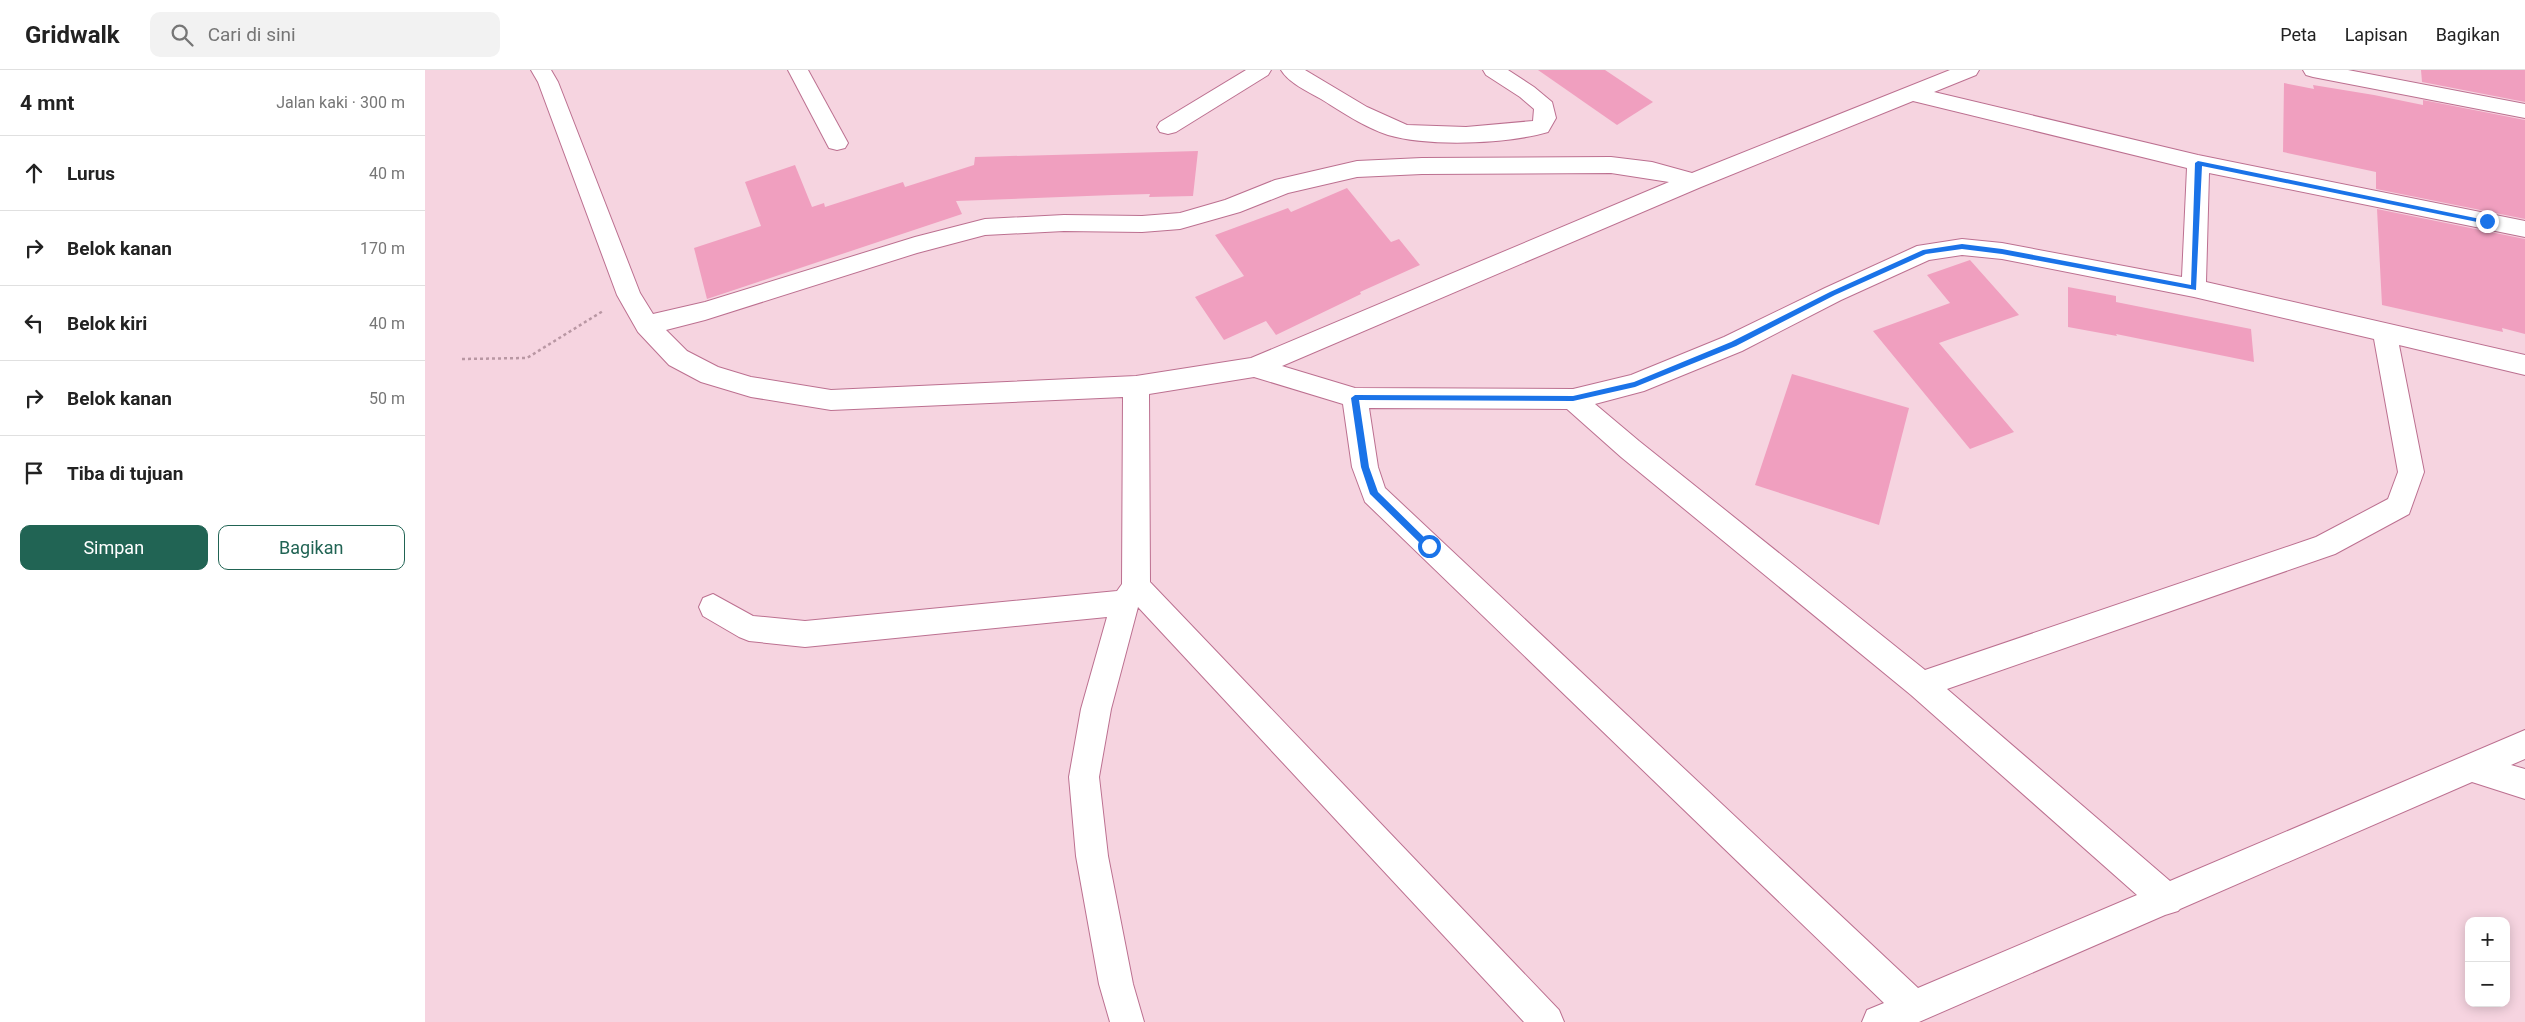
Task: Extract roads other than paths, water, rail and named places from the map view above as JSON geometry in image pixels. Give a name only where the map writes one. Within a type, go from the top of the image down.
[{"type":"street","points":[[541,70],[548,82],[629,295],[647,325],[678,358],[710,375],[751,387],[831,400],[1136,386],[1254,367],[1693,181],[1914,94],[1969,70]]},
{"type":"street","points":[[797,70],[837,143]]},
{"type":"street","points":[[1168,127],[1261,70]]},
{"type":"street","points":[[1291,70],[1303,79],[1396,130],[1413,133],[1471,132],[1519,131],[1540,127],[1545,118],[1544,107],[1527,92],[1493,70]]},
{"type":"street","points":[[2313,70],[2525,111]]},
{"type":"street","points":[[1914,94],[2198,163],[2525,229]]},
{"type":"street","points":[[2194,288],[2198,163]]},
{"type":"street","points":[[647,325],[705,311],[915,245],[985,227],[1064,223],[1142,224],[1180,221],[1232,206],[1283,186],[1357,169],[1421,166],[1611,166],[1652,170],[1693,181]]},
{"type":"street","points":[[1254,367],[1355,398],[1573,398],[1635,384],[1724,348],[1833,294],[1925,252],[1962,246],[2002,251],[2194,288],[2385,334],[2525,365]]},
{"type":"street","points":[[1921,685],[2325,546],[2399,506],[2411,472],[2385,334]]},
{"type":"street","points":[[1127,1022],[1116,984],[1092,856],[1084,777],[1096,709],[1131,594],[1136,386]]},
{"type":"street","points":[[1355,398],[1365,467],[1374,494],[1912,1006]]},
{"type":"street","points":[[1573,398],[1630,450],[1921,685],[2167,900]]},
{"type":"street","points":[[713,607],[749,628],[805,634],[1131,594]]},
{"type":"street","points":[[1131,594],[1547,1022]]},
{"type":"street","points":[[1879,1022],[1912,1006],[2167,900],[2525,744]]},
{"type":"street","points":[[2471,767],[2525,784]]}]
